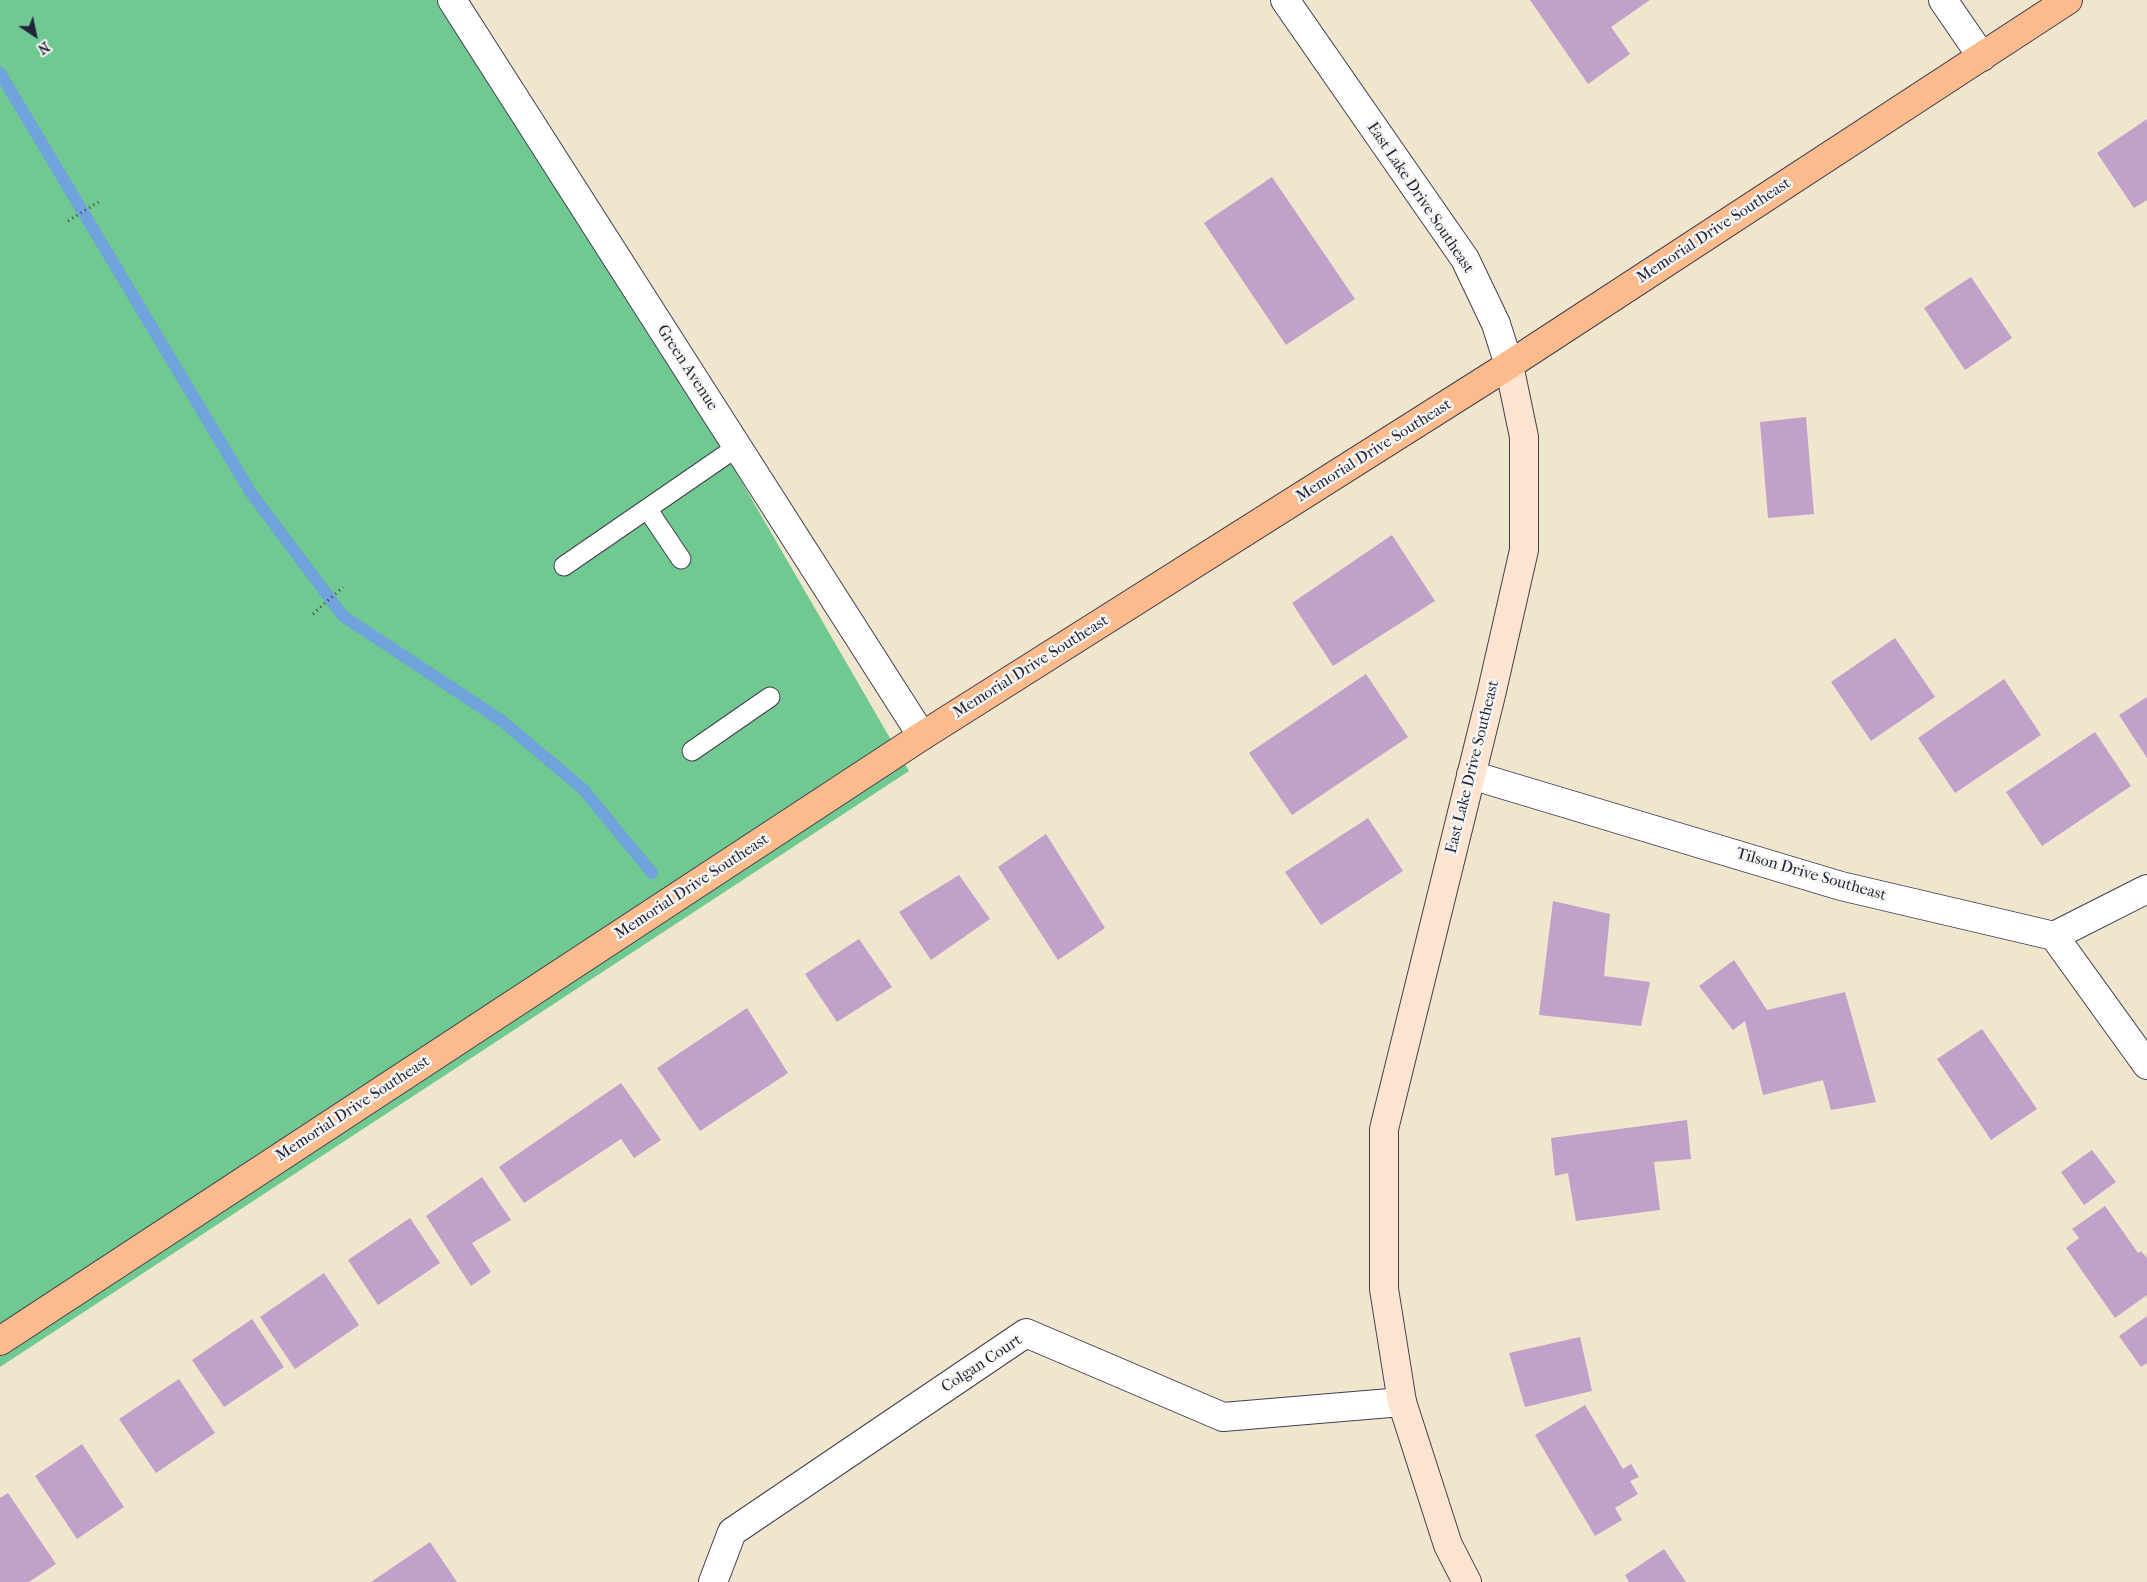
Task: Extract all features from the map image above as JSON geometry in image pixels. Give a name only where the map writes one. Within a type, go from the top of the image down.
[{"type":"main road","name":"Memorial Drive Southeast","points":[[0,1341],[922,736],[1509,365],[2068,0]]},
{"type":"street","name":"Green Avenue","points":[[452,0],[922,736]]},
{"type":"street","name":"East Lake Drive Southeast","points":[[1285,0],[1465,259],[1496,324],[1509,365],[1524,437],[1524,550],[1384,1129],[1384,1289],[1402,1402],[1448,1545],[1467,1582]]},
{"type":"street","points":[[1944,0],[1982,57]]},
{"type":"street","name":"Tilson Drive Southeast","points":[[1471,775],[1841,886],[2054,936]]},
{"type":"street","points":[[2147,889],[2054,936],[2147,1065]]},
{"type":"street","name":"Colgan Court","points":[[713,1582],[732,1532],[1026,1333],[1223,1417],[1402,1402]]},
{"type":"lane","points":[[564,566],[737,447]]},
{"type":"lane","points":[[648,510],[681,559]]},
{"type":"lane","points":[[692,751],[770,697]]},
{"type":"path","points":[[68,221],[100,201]]},
{"type":"path","points":[[313,614],[343,587]]},
{"type":"green space","points":[[0,0],[463,0],[909,771],[0,1367]]},
{"type":"building","points":[[1530,0],[1650,0],[1611,27],[1630,54],[1588,84]]},
{"type":"building","points":[[2147,119],[2147,200],[2134,208],[2097,153]]},
{"type":"building","points":[[1272,177],[1355,299],[1286,345],[1204,223]]},
{"type":"building","points":[[1971,277],[2012,338],[1965,370],[1924,308]]},
{"type":"building","points":[[1806,417],[1814,514],[1768,518],[1760,422]]},
{"type":"building","points":[[1392,535],[1435,601],[1333,666],[1292,603]]},
{"type":"building","points":[[1895,638],[1935,697],[1871,741],[1831,682]]},
{"type":"building","points":[[1366,674],[1408,737],[1292,815],[1249,753]]},
{"type":"building","points":[[2004,679],[2041,735],[1955,793],[1918,738]]},
{"type":"building","points":[[2147,697],[2147,758],[2119,715]]},
{"type":"building","points":[[2095,732],[2131,786],[2042,846],[2006,792]]},
{"type":"building","points":[[1368,818],[1403,871],[1321,925],[1285,872]]},
{"type":"building","points":[[1046,834],[1105,928],[1058,960],[998,867]]},
{"type":"building","points":[[959,875],[990,919],[931,960],[899,912]]},
{"type":"building","points":[[1553,901],[1610,914],[1604,976],[1650,982],[1641,1026],[1539,1015]]},
{"type":"building","points":[[859,939],[892,987],[837,1022],[805,974]]},
{"type":"building","points":[[1734,960],[1767,1010],[1845,992],[1876,1102],[1831,1110],[1823,1080],[1763,1095],[1745,1021],[1733,1030],[1699,986]]},
{"type":"building","points":[[747,1008],[788,1073],[700,1131],[657,1068]]},
{"type":"building","points":[[1982,1029],[2037,1109],[1991,1140],[1937,1059]]},
{"type":"building","points":[[621,1083],[661,1140],[634,1158],[621,1139],[524,1203],[499,1167]]},
{"type":"building","points":[[1687,1120],[1691,1159],[1654,1162],[1660,1210],[1576,1221],[1568,1173],[1555,1176],[1551,1138]]},
{"type":"building","points":[[2092,1150],[2116,1182],[2084,1205],[2061,1172]]},
{"type":"building","points":[[482,1177],[511,1220],[472,1243],[491,1272],[471,1286],[426,1216]]},
{"type":"building","points":[[2105,1206],[2138,1253],[2141,1251],[2147,1258],[2147,1295],[2115,1318],[2066,1248],[2079,1238],[2072,1229]]},
{"type":"building","points":[[410,1218],[440,1263],[378,1305],[348,1260]]},
{"type":"building","points":[[324,1273],[359,1325],[295,1369],[260,1317]]},
{"type":"building","points":[[2147,1316],[2147,1363],[2141,1367],[2119,1336]]},
{"type":"building","points":[[252,1319],[284,1367],[224,1407],[192,1360]]},
{"type":"building","points":[[1580,1337],[1592,1391],[1525,1407],[1509,1353]]},
{"type":"building","points":[[179,1379],[215,1433],[156,1473],[119,1419]]},
{"type":"building","points":[[1585,1405],[1623,1469],[1631,1464],[1639,1477],[1630,1481],[1638,1494],[1615,1508],[1622,1520],[1595,1536],[1535,1435]]},
{"type":"building","points":[[82,1444],[124,1507],[77,1539],[35,1476]]},
{"type":"building","points":[[8,1493],[56,1564],[29,1582],[0,1582],[0,1498]]},
{"type":"building","points":[[430,1542],[457,1582],[371,1582]]},
{"type":"building","points":[[1664,1549],[1686,1582],[1629,1582],[1625,1575]]},
{"type":"waterway","points":[[0,73],[251,493],[343,616],[502,721],[583,789],[652,873]]}]
